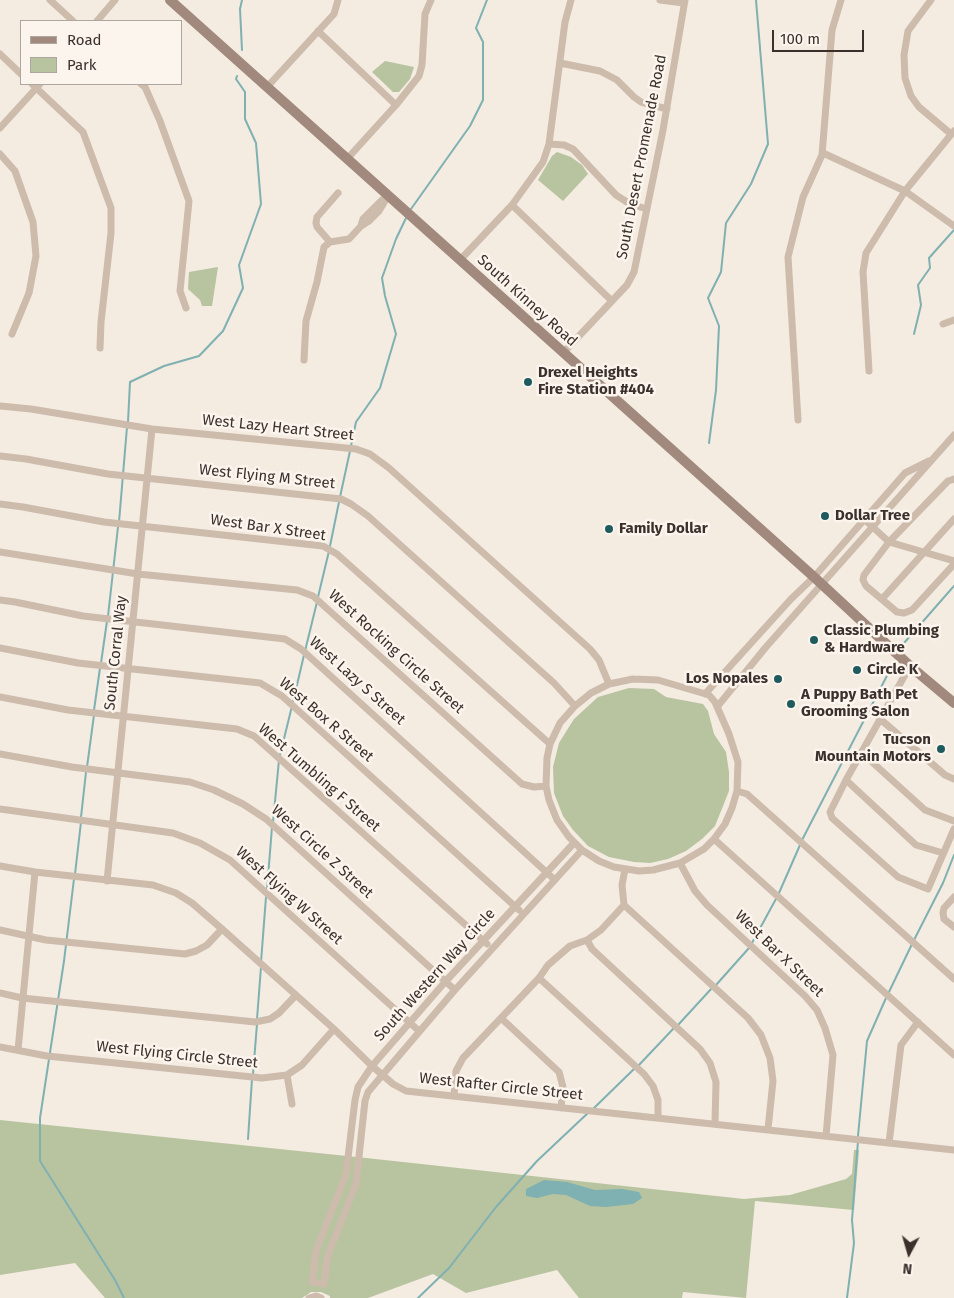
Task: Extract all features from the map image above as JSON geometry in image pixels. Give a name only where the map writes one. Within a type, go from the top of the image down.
[{"type":"main road","name":"South Kinney Road","points":[[170,0],[814,577],[910,666],[954,703]]},
{"type":"street","points":[[50,0],[72,20]]},
{"type":"street","points":[[98,20],[115,0]]},
{"type":"street","points":[[267,87],[334,14],[338,0]]},
{"type":"street","points":[[347,158],[396,105],[419,76],[422,65],[424,14],[431,0]]},
{"type":"street","points":[[460,260],[512,205],[543,162],[549,144],[565,22],[571,0]]},
{"type":"street","points":[[660,0],[684,2]]},
{"type":"street","points":[[798,420],[788,256],[803,198],[823,154],[832,30],[841,0]]},
{"type":"street","points":[[869,371],[863,272],[864,260],[870,245],[905,191],[953,132],[919,107],[911,96],[905,78],[904,54],[908,31],[931,0]]},
{"type":"street","name":"South Desert Promenade Road","points":[[562,353],[612,301],[634,272],[667,109],[684,2]]},
{"type":"street","points":[[318,31],[396,105]]},
{"type":"street","points":[[0,54],[20,73]]},
{"type":"street","points":[[560,63],[600,71],[617,80],[641,102],[667,109]]},
{"type":"street","points":[[0,128],[36,85],[83,132],[111,208],[111,233],[100,348]]},
{"type":"street","points":[[143,85],[160,121],[189,201],[180,291],[186,308]]},
{"type":"street","points":[[549,144],[564,145],[573,149],[616,195],[630,204],[647,209]]},
{"type":"street","points":[[0,154],[15,171],[33,222],[36,256],[29,293],[12,334]]},
{"type":"street","points":[[823,154],[905,191],[954,226]]},
{"type":"street","points":[[330,242],[317,227],[316,223],[317,217],[338,193]]},
{"type":"street","points":[[304,360],[306,321],[318,282],[324,247],[330,242],[349,239],[361,226],[363,219],[373,207],[388,196]]},
{"type":"street","points":[[512,205],[612,301]]},
{"type":"street","points":[[943,324],[954,320]]},
{"type":"street","name":"West Lazy Heart Street","points":[[0,406],[30,409],[152,429],[356,449],[370,454],[389,468],[590,649],[599,660],[609,684]]},
{"type":"street","name":"South Corral Way","points":[[107,881],[152,429]]},
{"type":"street","points":[[718,707],[766,648],[954,435]]},
{"type":"street","name":"West Flying M Street","points":[[0,456],[108,474],[341,499],[368,516],[524,657],[575,706]]},
{"type":"street","points":[[705,694],[791,599],[814,577],[905,472],[932,459]]},
{"type":"street","points":[[864,519],[889,542],[954,562],[912,610],[904,613],[897,612],[866,586],[863,580],[864,575],[889,542],[951,480]]},
{"type":"street","name":"West Bar X Street","points":[[0,504],[104,522],[323,546],[337,554],[550,744]]},
{"type":"street","points":[[882,599],[954,519]]},
{"type":"street","name":"West Rocking Circle Street","points":[[0,552],[138,574],[297,590],[313,596],[522,784],[534,787],[546,786]]},
{"type":"street","name":"West Lazy S Street","points":[[0,600],[83,616],[285,639],[301,649],[555,880]]},
{"type":"street","name":"West Box R Street","points":[[0,648],[78,663],[260,682],[282,696],[524,914]]},
{"type":"street","points":[[910,666],[861,752],[830,812],[832,818],[898,877],[928,889],[954,829]]},
{"type":"street","points":[[633,679],[658,680],[705,694],[709,695],[718,707],[734,747],[738,776],[737,791],[732,808],[725,824],[714,839],[704,849],[680,863],[653,870],[625,869],[599,861],[582,850],[574,843],[557,820],[546,786],[547,758],[550,744],[560,724],[575,706],[591,693],[609,684],[633,679]]},
{"type":"street","name":"West Tumbling F Street","points":[[0,697],[68,710],[237,729],[254,736],[492,949]]},
{"type":"street","points":[[880,718],[945,775],[954,779]]},
{"type":"street","points":[[861,752],[925,810],[954,821]]},
{"type":"street","name":"West Circle Z Street","points":[[0,754],[72,767],[190,782],[214,790],[266,819],[455,990]]},
{"type":"street","points":[[846,780],[916,845],[944,854]]},
{"type":"street","points":[[737,791],[748,794],[954,979]]},
{"type":"street","name":"West Flying W Street","points":[[0,808],[174,833],[200,843],[230,860],[419,1031]]},
{"type":"street","points":[[714,839],[954,1055]]},
{"type":"street","name":"South Western Way Circle","points":[[574,843],[445,982],[372,1066],[358,1087],[354,1100],[346,1174],[316,1251],[312,1282],[324,1284],[328,1255],[337,1228],[356,1184],[368,1092],[455,990],[582,850]]},
{"type":"street","name":"West Bar X Street","points":[[680,863],[695,891],[707,905],[805,996],[817,1010],[825,1028],[833,1055],[826,1136]]},
{"type":"street","name":"West Rafter Circle Street","points":[[0,866],[153,886],[176,893],[192,903],[222,929],[372,1066],[393,1084],[406,1091],[954,1150]]},
{"type":"street","points":[[625,869],[622,885],[624,905],[748,1018],[761,1036],[770,1058],[772,1081],[768,1129]]},
{"type":"street","points":[[18,1050],[35,872]]},
{"type":"street","points":[[954,897],[942,913],[944,919],[954,927]]},
{"type":"street","points":[[454,1096],[456,1071],[463,1058],[539,978],[548,965],[570,946],[587,940],[600,930],[624,905]]},
{"type":"street","points":[[0,930],[46,940],[185,954],[196,951],[206,945],[222,929]]},
{"type":"street","points":[[587,940],[592,949],[700,1050],[710,1063],[716,1082],[715,1123]]},
{"type":"street","points":[[539,978],[644,1074],[653,1086],[658,1100],[658,1117]]},
{"type":"street","points":[[0,993],[22,998],[255,1022],[270,1019],[279,1013],[296,995]]},
{"type":"street","points":[[501,1018],[560,1072],[563,1087],[561,1108]]},
{"type":"street","points":[[889,1144],[901,1045],[918,1022]]},
{"type":"street","points":[[292,1104],[287,1075],[302,1065],[334,1030]]},
{"type":"street","name":"West Flying Circle Street","points":[[0,1047],[47,1056],[262,1078],[287,1075]]},
{"type":"street","points":[[350,1142],[362,1143]]},
{"type":"street","points":[[338,1196],[349,1201]]},
{"type":"street","points":[[327,1224],[337,1228]]},
{"type":"street","points":[[309,1298],[316,1296],[321,1298]]},
{"type":"green space","points":[[385,61],[414,67],[410,79],[399,92],[393,92],[372,72]]},
{"type":"green space","points":[[557,152],[571,157],[582,165],[588,174],[563,201],[538,180],[552,156]]},
{"type":"green space","points":[[218,267],[212,306],[202,306],[200,300],[188,289],[189,272]]},
{"type":"green space","points":[[629,688],[654,689],[666,697],[703,704],[708,711],[714,734],[726,752],[729,772],[729,791],[715,826],[686,851],[668,859],[650,863],[609,857],[588,846],[563,816],[554,793],[553,767],[559,743],[574,719],[598,697]]},
{"type":"green space","points":[[0,1120],[744,1199],[790,1195],[846,1179],[852,1174],[854,1150],[859,1150],[854,1210],[755,1201],[746,1298],[683,1292],[682,1298],[579,1298],[557,1270],[466,1293],[433,1274],[368,1298],[330,1298],[330,1296],[321,1292],[311,1292],[302,1298],[105,1298],[75,1263],[0,1275]]},
{"type":"water","points":[[544,1180],[567,1182],[595,1190],[622,1189],[639,1192],[642,1198],[633,1204],[606,1207],[590,1206],[566,1195],[553,1194],[537,1198],[526,1196],[526,1189]]},
{"type":"waterway","points":[[242,0],[240,9],[242,50]]},
{"type":"waterway","points":[[411,209],[470,126],[483,100],[483,42],[476,28],[487,0]]},
{"type":"waterway","points":[[709,443],[716,390],[719,326],[708,298],[721,272],[726,223],[751,184],[768,144],[756,0]]},
{"type":"waterway","points":[[128,422],[130,382],[164,366],[199,356],[223,331],[243,288],[239,265],[261,204],[256,143],[245,119],[245,92],[236,79],[237,76]]},
{"type":"waterway","points":[[351,446],[356,422],[380,388],[396,334],[382,278],[406,218]]},
{"type":"waterway","points":[[914,334],[921,305],[918,285],[930,268],[929,258],[954,230]]},
{"type":"waterway","points":[[119,522],[127,427]]},
{"type":"waterway","points":[[340,497],[350,451]]},
{"type":"waterway","points":[[330,546],[339,502]]},
{"type":"waterway","points":[[108,616],[118,527]]},
{"type":"waterway","points":[[318,597],[329,551]]},
{"type":"waterway","points":[[904,643],[954,586]]},
{"type":"waterway","points":[[305,651],[317,602]]},
{"type":"waterway","points":[[101,663],[107,621]]},
{"type":"waterway","points":[[293,702],[304,655]]},
{"type":"waterway","points":[[802,840],[892,666]]},
{"type":"waterway","points":[[94,710],[100,668]]},
{"type":"waterway","points":[[280,755],[292,706]]},
{"type":"waterway","points":[[87,767],[94,715]]},
{"type":"waterway","points":[[273,822],[279,760]]},
{"type":"waterway","points":[[81,817],[86,772]]},
{"type":"waterway","points":[[75,874],[81,822]]},
{"type":"waterway","points":[[267,890],[272,827]]},
{"type":"waterway","points":[[779,893],[800,845]]},
{"type":"waterway","points":[[914,940],[943,883],[954,855]]},
{"type":"waterway","points":[[74,879],[64,961],[40,1118],[40,1161],[115,1280],[124,1298]]},
{"type":"waterway","points":[[261,962],[266,897]]},
{"type":"waterway","points":[[752,943],[777,897]]},
{"type":"waterway","points":[[888,994],[912,944]]},
{"type":"waterway","points":[[716,985],[749,948]]},
{"type":"waterway","points":[[257,1019],[261,967]]},
{"type":"waterway","points":[[678,1025],[712,988]]},
{"type":"waterway","points":[[858,1136],[867,1041],[886,998]]},
{"type":"waterway","points":[[253,1074],[257,1024]]},
{"type":"waterway","points":[[638,1066],[674,1028]]},
{"type":"waterway","points":[[593,1109],[634,1069]]},
{"type":"waterway","points":[[248,1139],[252,1079]]},
{"type":"waterway","points":[[418,1298],[449,1268],[496,1207],[537,1161],[589,1112]]},
{"type":"waterway","points":[[847,1298],[854,1243],[852,1220],[858,1141]]},
{"type":"place","name":"Drexel Heights Fire Station #404","points":[[528,382]]},
{"type":"place","name":"Dollar Tree","points":[[825,516]]},
{"type":"place","name":"Family Dollar","points":[[609,529]]},
{"type":"place","name":"Classic Plumbing & Hardware","points":[[814,640]]},
{"type":"place","name":"Circle K","points":[[857,670]]},
{"type":"place","name":"Los Nopales","points":[[778,679]]},
{"type":"place","name":"A Puppy Bath Pet Grooming Salon","points":[[791,704]]},
{"type":"place","name":"Tucson Mountain Motors","points":[[941,749]]}]
